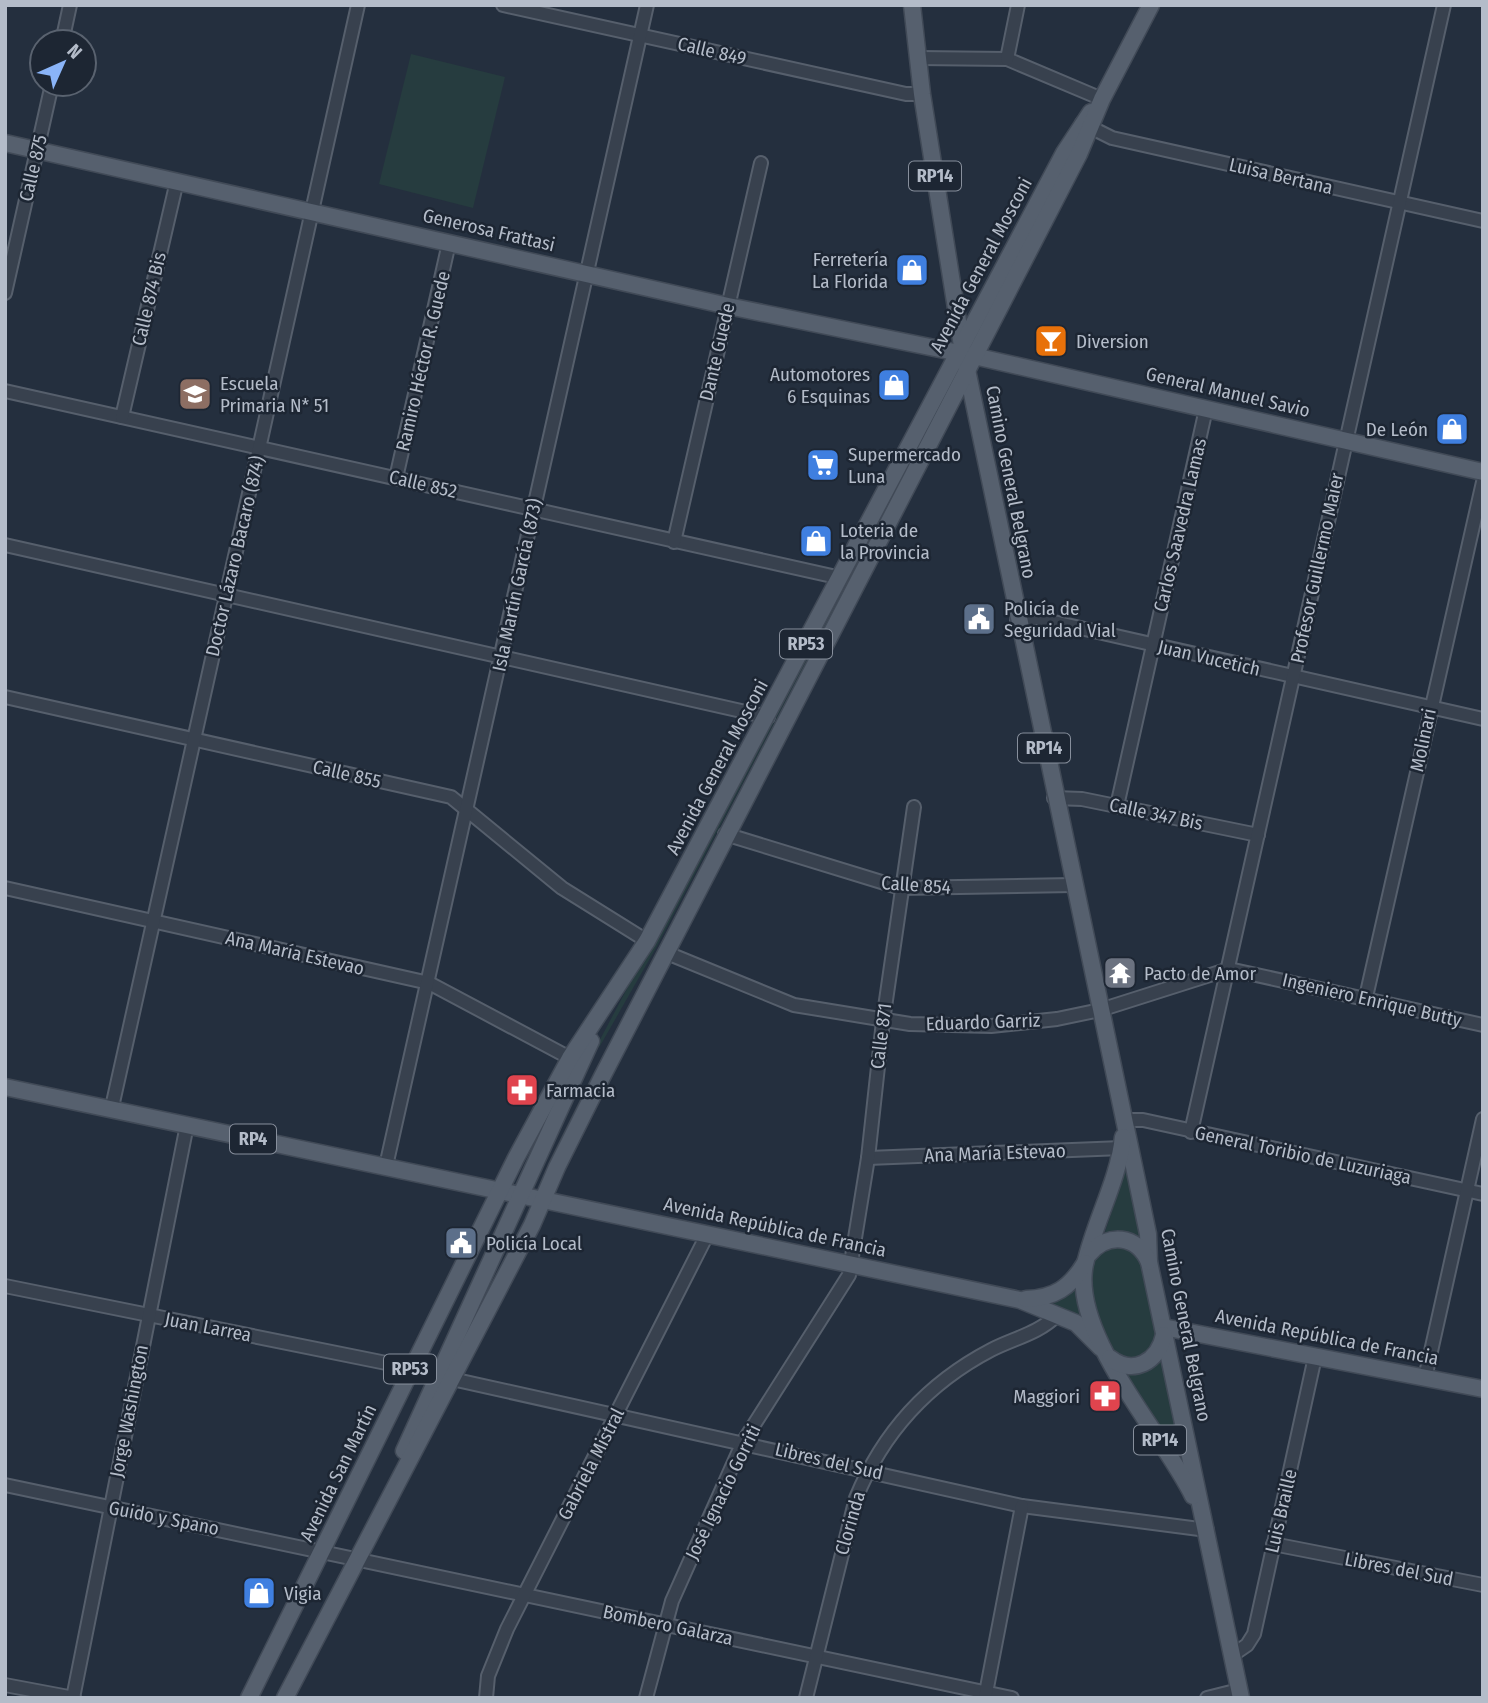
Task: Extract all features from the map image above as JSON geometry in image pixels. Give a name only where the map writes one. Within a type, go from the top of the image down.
[{"type":"main road","name":"Camino General Belgrano","points":[[912,5],[922,94],[965,355],[1054,798],[1148,1234],[1149,1262],[1240,1694]]},
{"type":"main road","name":"Avenida General Mosconi","points":[[500,1191],[570,1058],[647,941],[841,578],[965,355],[1151,5]]},
{"type":"main road","name":"Generosa Frattasi","points":[[5,143],[728,306],[965,355]]},
{"type":"main road","name":"Avenida General Mosconi","points":[[543,1200],[562,1156],[667,953],[965,355]]},
{"type":"main road","name":"General Manuel Savio","points":[[965,355],[1483,472]]},
{"type":"main road","name":"RP53","points":[[370,1536],[397,1466],[586,1051],[647,941]]},
{"type":"main road","name":"RP4","points":[[5,1087],[112,1107],[521,1195]]},
{"type":"main road","name":"Camino General Belgrano","points":[[1124,1123],[1118,1168],[1087,1259],[1087,1300],[1103,1351],[1186,1480],[1207,1530]]},
{"type":"main road","name":"Avenida San Martín","points":[[248,1698],[324,1550],[500,1191]]},
{"type":"main road","name":"Avenida República de Francia","points":[[521,1195],[1020,1300],[1076,1323],[1103,1351]]},
{"type":"main road","name":"RP53","points":[[285,1698],[543,1200]]},
{"type":"main road","name":"RP4","points":[[1087,1259],[1096,1246],[1114,1238],[1136,1245],[1149,1262]]},
{"type":"main road","name":"Avenida República de Francia","points":[[1020,1300],[1056,1295],[1073,1281],[1087,1259]]},
{"type":"main road","name":"RP4","points":[[1103,1351],[1124,1366],[1141,1365],[1154,1357],[1164,1331]]},
{"type":"main road","name":"Avenida República de Francia","points":[[1164,1331],[1483,1389]]},
{"type":"street","points":[[65,28],[70,5]]},
{"type":"street","name":"Doctor Lázaro Bacaro (874)","points":[[112,1107],[358,5]]},
{"type":"street","name":"Calle 849","points":[[503,5],[906,94],[922,94]]},
{"type":"street","name":"Isla Martín García (873)","points":[[386,1166],[648,5]]},
{"type":"street","points":[[1007,59],[1017,5]]},
{"type":"street","name":"Profesor Guillermo Maier","points":[[1191,1132],[1444,5]]},
{"type":"street","points":[[918,58],[1007,59],[1102,99]]},
{"type":"street","name":"Calle 875","points":[[5,293],[49,98]]},
{"type":"street","name":"Luisa Bertana","points":[[1086,126],[1112,138],[1483,222]]},
{"type":"street","name":"Dante Guede","points":[[674,542],[761,163]]},
{"type":"street","name":"Calle 874 Bis","points":[[122,417],[177,181]]},
{"type":"street","name":"Ramiro Héctor R. Guede","points":[[396,478],[449,243]]},
{"type":"street","name":"Calle 852","points":[[5,391],[841,578]]},
{"type":"street","name":"Carlos Saavedra Lamas","points":[[1117,806],[1206,409]]},
{"type":"street","name":"Molinari","points":[[1366,998],[1483,482]]},
{"type":"street","points":[[5,545],[768,718]]},
{"type":"street","name":"Juan Vucetich","points":[[1017,620],[1035,618],[1483,719]]},
{"type":"street","name":"Calle 855","points":[[5,697],[451,797],[562,888],[647,941]]},
{"type":"street","name":"Calle 347 Bis","points":[[1054,798],[1082,799],[1258,835]]},
{"type":"street","name":"Calle 871","points":[[851,1264],[868,1158],[883,1021],[914,807]]},
{"type":"street","name":"Calle 854","points":[[725,834],[901,888],[1073,884]]},
{"type":"street","name":"Ana María Estevao","points":[[5,888],[429,983],[570,1058]]},
{"type":"street","name":"Eduardo Garriz","points":[[667,953],[772,998],[812,1009],[883,1021],[991,1026],[1034,1023],[1100,1010]]},
{"type":"street","name":"Ingeniero Enrique Butty","points":[[1100,1010],[1229,969],[1483,1025]]},
{"type":"street","points":[[1425,1378],[1483,1118]]},
{"type":"street","name":"General Toribio de Luzuriaga","points":[[1124,1123],[1143,1120],[1483,1194]]},
{"type":"street","name":"Jorge Washington","points":[[74,1698],[187,1125]]},
{"type":"street","name":"Ana María Estevao","points":[[868,1158],[1122,1148]]},
{"type":"street","name":"Gabriela Mistral","points":[[486,1698],[497,1651],[707,1235]]},
{"type":"street","name":"José Ignacio Gorriti","points":[[646,1698],[664,1623],[743,1442],[846,1283],[851,1264]]},
{"type":"street","name":"Juan Larrea","points":[[5,1286],[411,1368]]},
{"type":"street","name":"Clorinda","points":[[806,1698],[845,1533],[867,1470],[911,1408],[934,1387],[992,1350],[1043,1329],[1057,1315]]},
{"type":"street","name":"Luis Braille","points":[[1231,1656],[1247,1645],[1254,1634],[1315,1357]]},
{"type":"street","name":"Libres del Sud","points":[[452,1380],[615,1417],[743,1442],[1022,1506],[1207,1530]]},
{"type":"street","name":"Guido y Spano","points":[[5,1485],[324,1550]]},
{"type":"street","points":[[985,1695],[1022,1506]]},
{"type":"street","name":"Libres del Sud","points":[[1273,1544],[1483,1585]]},
{"type":"street","name":"Bombero Galarza","points":[[324,1550],[985,1695],[1012,1698]]},
{"type":"street","points":[[5,1685],[74,1698]]},
{"type":"street","points":[[1207,1698],[1240,1694]]},
{"type":"green space","points":[[411,54],[505,77],[473,208],[379,184]]},
{"type":"green space","points":[[957,366],[959,371],[657,946],[600,1046],[595,1049]]},
{"type":"green space","points":[[1125,1171],[1128,1172],[1142,1240],[1103,1238]]},
{"type":"green space","points":[[1126,1247],[1140,1258],[1158,1337],[1157,1344],[1139,1360],[1113,1355],[1096,1316],[1090,1286],[1090,1271],[1094,1258],[1102,1248]]},
{"type":"green space","points":[[1081,1280],[1087,1321],[1036,1303]]},
{"type":"green space","points":[[1162,1357],[1180,1451],[1174,1452],[1120,1369]]},
{"type":"place","name":"Ferretería La Florida","points":[[912,270]]},
{"type":"place","name":"Diversion","points":[[1051,341]]},
{"type":"place","name":"Automotores 6 Esquinas","points":[[894,385]]},
{"type":"place","name":"Escuela Primaria N* 51","points":[[195,394]]},
{"type":"place","name":"De León","points":[[1452,429]]},
{"type":"place","name":"Supermercado Luna","points":[[823,465]]},
{"type":"place","name":"Loteria de la Provincia","points":[[816,541]]},
{"type":"place","name":"Policía de Seguridad Vial","points":[[979,619]]},
{"type":"place","name":"Pacto de Amor","points":[[1120,973]]},
{"type":"place","name":"Farmacia","points":[[522,1090]]},
{"type":"place","name":"Policía Local","points":[[461,1243]]},
{"type":"place","name":"Maggiori","points":[[1105,1396]]},
{"type":"place","name":"Vigia","points":[[259,1593]]}]
